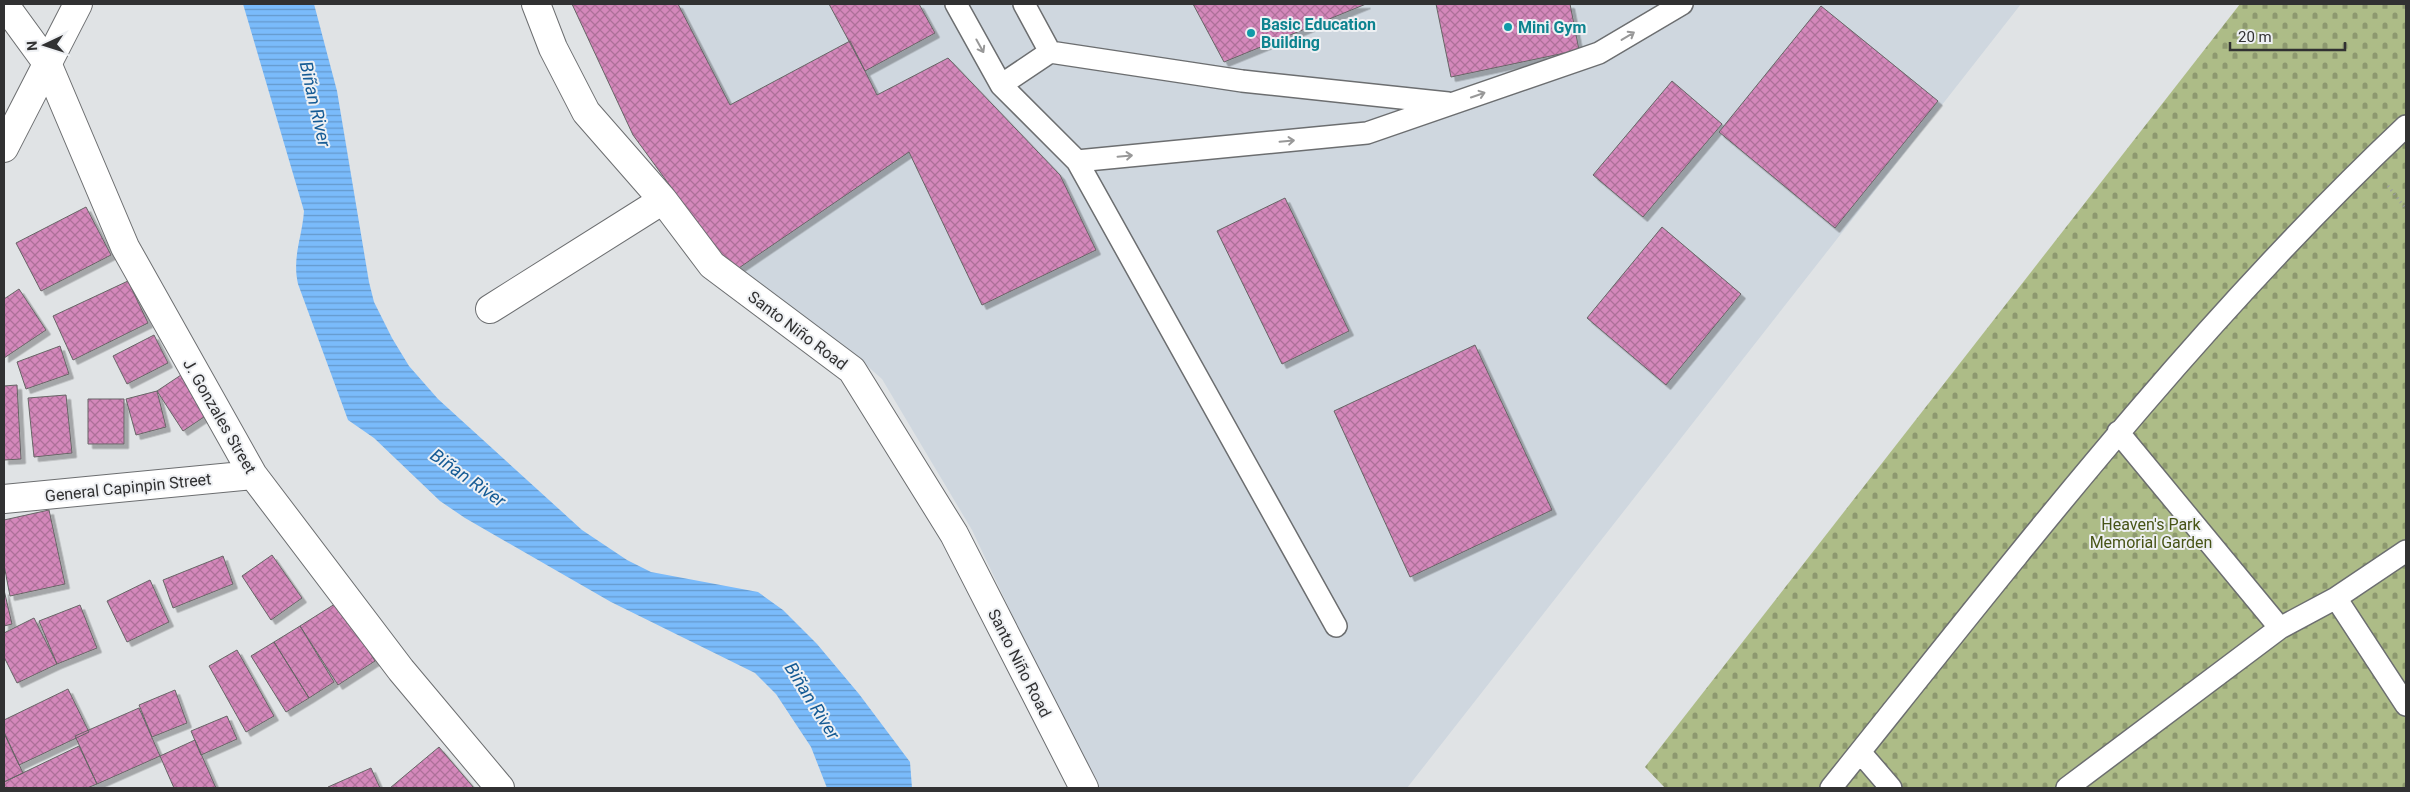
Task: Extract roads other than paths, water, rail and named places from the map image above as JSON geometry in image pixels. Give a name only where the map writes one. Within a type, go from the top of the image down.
[{"type":"main road","name":"J. Gonzales Street","points":[[4,4],[48,63],[125,248],[253,475],[401,670],[500,788]]},
{"type":"main road","points":[[4,148],[78,4]]},
{"type":"main road","name":"Santo Niño Road","points":[[536,4],[553,48],[586,112],[663,200],[712,265],[852,370],[954,534],[1084,788]]},
{"type":"main road","points":[[490,309],[663,200]]},
{"type":"main road","name":"General Capinpin Street","points":[[4,499],[253,475]]},
{"type":"lane","points":[[956,4],[1001,85],[1077,161],[1336,626]]},
{"type":"lane","points":[[1024,4],[1050,52]]},
{"type":"lane","points":[[1077,161],[1367,133],[1599,53],[1682,4]]},
{"type":"lane","points":[[1001,85],[1050,52],[1242,81],[1453,104]]},
{"type":"lane","points":[[1831,788],[2118,432],[2232,303],[2368,162],[2406,126]]},
{"type":"lane","points":[[2118,432],[2280,628]]},
{"type":"lane","points":[[2067,788],[2280,628],[2336,598],[2406,551]]},
{"type":"lane","points":[[2336,598],[2406,705]]},
{"type":"lane","points":[[1860,752],[1890,788]]},
{"type":"water","name":"Biñan River","points":[[243,4],[314,4],[337,91],[374,302],[409,366],[438,399],[582,530],[627,560],[651,572],[758,592],[783,610],[817,644],[859,694],[910,762],[912,788],[827,788],[811,747],[776,694],[755,673],[611,602],[465,518],[440,501],[374,438],[348,420],[298,284],[296,265],[304,211]]},
{"type":"place","name":"Mini Gym","points":[[1508,27]]},
{"type":"place","name":"Basic Education Building","points":[[1251,33]]},
{"type":"park label","name":"Heaven's Park Memorial Garden","points":[[2151,533]]}]
